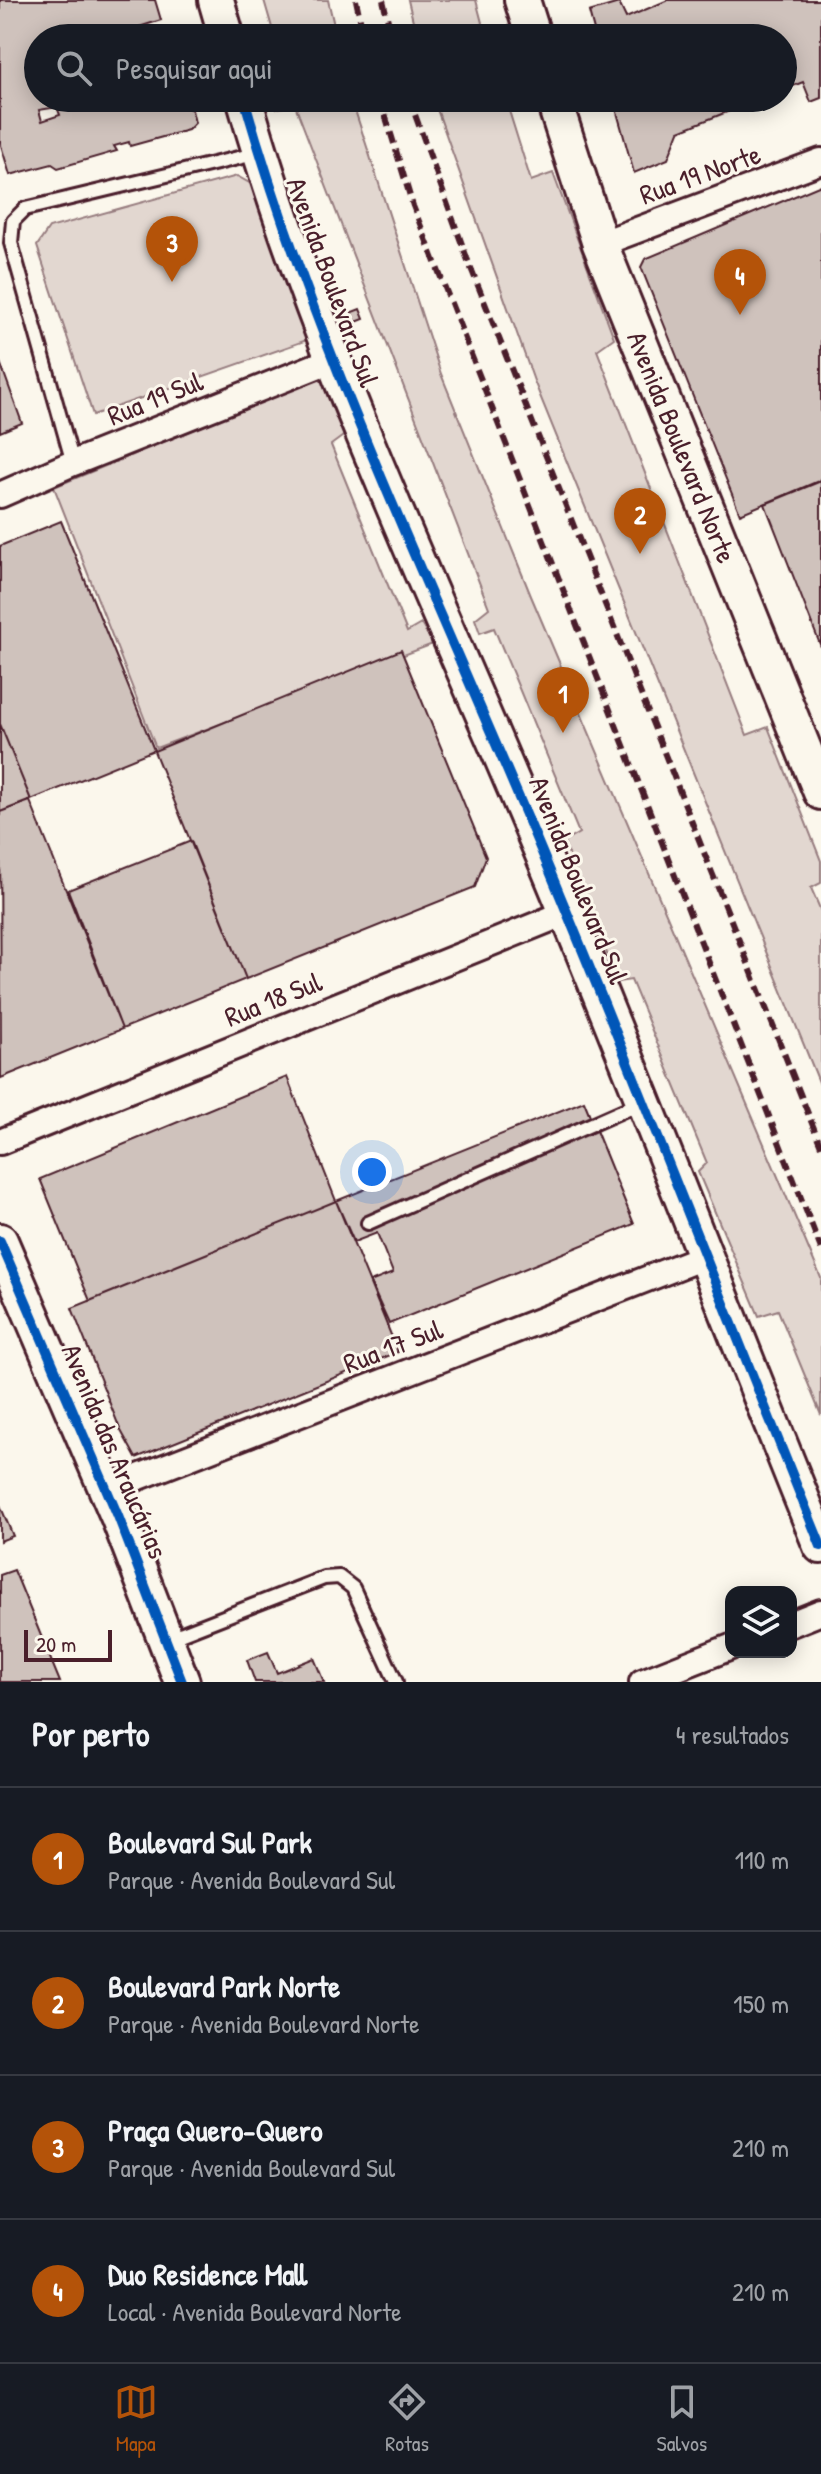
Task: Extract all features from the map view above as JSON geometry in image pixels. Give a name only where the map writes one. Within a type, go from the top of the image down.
[{"type":"street","points":[[216,0],[223,24]]},
{"type":"street","points":[[522,0],[530,24]]},
{"type":"street","name":"Avenida Boulevard Sul","points":[[248,112],[259,153],[334,359],[568,912],[703,1257],[821,1546]]},
{"type":"street","name":"Avenida Boulevard Norte","points":[[558,112],[600,244],[821,792]]},
{"type":"street","name":"Rua 19 Norte","points":[[600,244],[821,161]]},
{"type":"street","name":"Rua 19 Sul","points":[[0,495],[334,359]]},
{"type":"street","name":"Rua 18 Sul","points":[[0,1142],[568,912]]},
{"type":"street","name":"Avenida das Araucárias","points":[[0,1241],[182,1682]]},
{"type":"street","name":"Rua 17 Sul","points":[[106,1493],[121,1484],[703,1257]]},
{"type":"street","points":[[797,1622],[821,1612]]},
{"type":"street","points":[[642,1682],[725,1649]]},
{"type":"lane","points":[[73,463],[11,243],[13,221],[25,209],[259,153]]},
{"type":"lane","points":[[368,1223],[642,1102]]},
{"type":"lane","points":[[166,1639],[324,1578],[339,1577],[353,1588],[396,1682]]},
{"type":"shaded area","points":[[264,0],[328,0],[334,24],[271,24]]},
{"type":"shaded area","points":[[408,0],[476,0],[482,24],[414,24]]},
{"type":"shaded area","points":[[298,112],[356,112],[441,374],[531,596],[821,1278],[821,1415],[778,1310],[759,1316],[698,1172],[707,1163],[631,980],[618,982],[564,842],[579,833],[494,628],[480,633],[475,619],[489,608]]},
{"type":"shaded area","points":[[438,112],[509,112],[531,181],[553,173],[614,338],[597,350],[747,735],[768,727],[821,861],[821,883],[811,888],[821,911],[821,1087],[534,381]]},
{"type":"shaded area","points":[[237,176],[260,189],[310,319],[307,340],[93,415],[37,246],[49,228]]},
{"type":"shaded area","points":[[327,375],[350,431],[331,445],[407,632],[421,624],[433,644],[156,748],[54,487]]},
{"type":"building","points":[[0,0],[155,0],[161,20],[148,24],[24,24],[24,112],[40,112],[42,121],[60,115],[59,112],[192,112],[195,123],[188,130],[130,146],[129,142],[114,146],[117,151],[58,168],[52,164],[10,175],[0,142]]},
{"type":"building","points":[[668,0],[821,0],[821,98],[811,102],[803,82],[797,84],[797,24],[592,24],[589,12],[619,3],[626,18]]},
{"type":"building","points":[[617,112],[727,112],[679,131],[668,159],[634,173]]},
{"type":"building","points":[[821,185],[821,480],[740,514],[641,267],[645,259]]},
{"type":"building","points":[[360,309],[364,319],[346,326],[342,316]]},
{"type":"building","points":[[0,362],[22,423],[0,432]]},
{"type":"building","points":[[821,481],[821,647],[765,504]]},
{"type":"building","points":[[61,521],[154,750],[31,800],[0,724],[0,546]]},
{"type":"building","points":[[401,650],[486,857],[475,887],[246,979],[154,751]]},
{"type":"building","points":[[0,724],[31,800],[0,812]]},
{"type":"building","points":[[30,801],[122,1029],[1,1078],[0,812]]},
{"type":"building","points":[[191,841],[246,979],[122,1029],[68,890]]},
{"type":"building","points":[[287,1077],[336,1201],[90,1301],[40,1179]]},
{"type":"building","points":[[584,1101],[634,1224],[389,1324],[370,1282],[393,1273],[377,1233],[354,1242],[336,1201]]},
{"type":"building","points":[[336,1201],[398,1352],[136,1458],[120,1429],[72,1308]]},
{"type":"building","points":[[0,1505],[13,1536],[0,1541]]},
{"type":"building","points":[[14,1570],[60,1682],[0,1682],[0,1575]]},
{"type":"building","points":[[268,1652],[277,1673],[314,1658],[324,1682],[255,1682],[247,1660]]},
{"type":"railway","points":[[356,0],[361,24]]},
{"type":"railway","points":[[383,0],[389,24]]},
{"type":"railway","points":[[384,112],[413,206],[821,1249]]},
{"type":"railway","points":[[414,112],[467,258],[821,1146]]},
{"type":"cycle path","points":[[248,112],[272,190],[338,370],[563,903],[821,1546]]},
{"type":"cycle path","points":[[0,1241],[118,1516],[182,1682]]},
{"type":"place","name":"Praça Quero-Quero","points":[[172,282]]},
{"type":"place","name":"Duo Residence Mall","points":[[740,315]]},
{"type":"place","name":"Boulevard Park Norte","points":[[640,554]]},
{"type":"place","name":"Boulevard Sul Park","points":[[563,733]]}]
